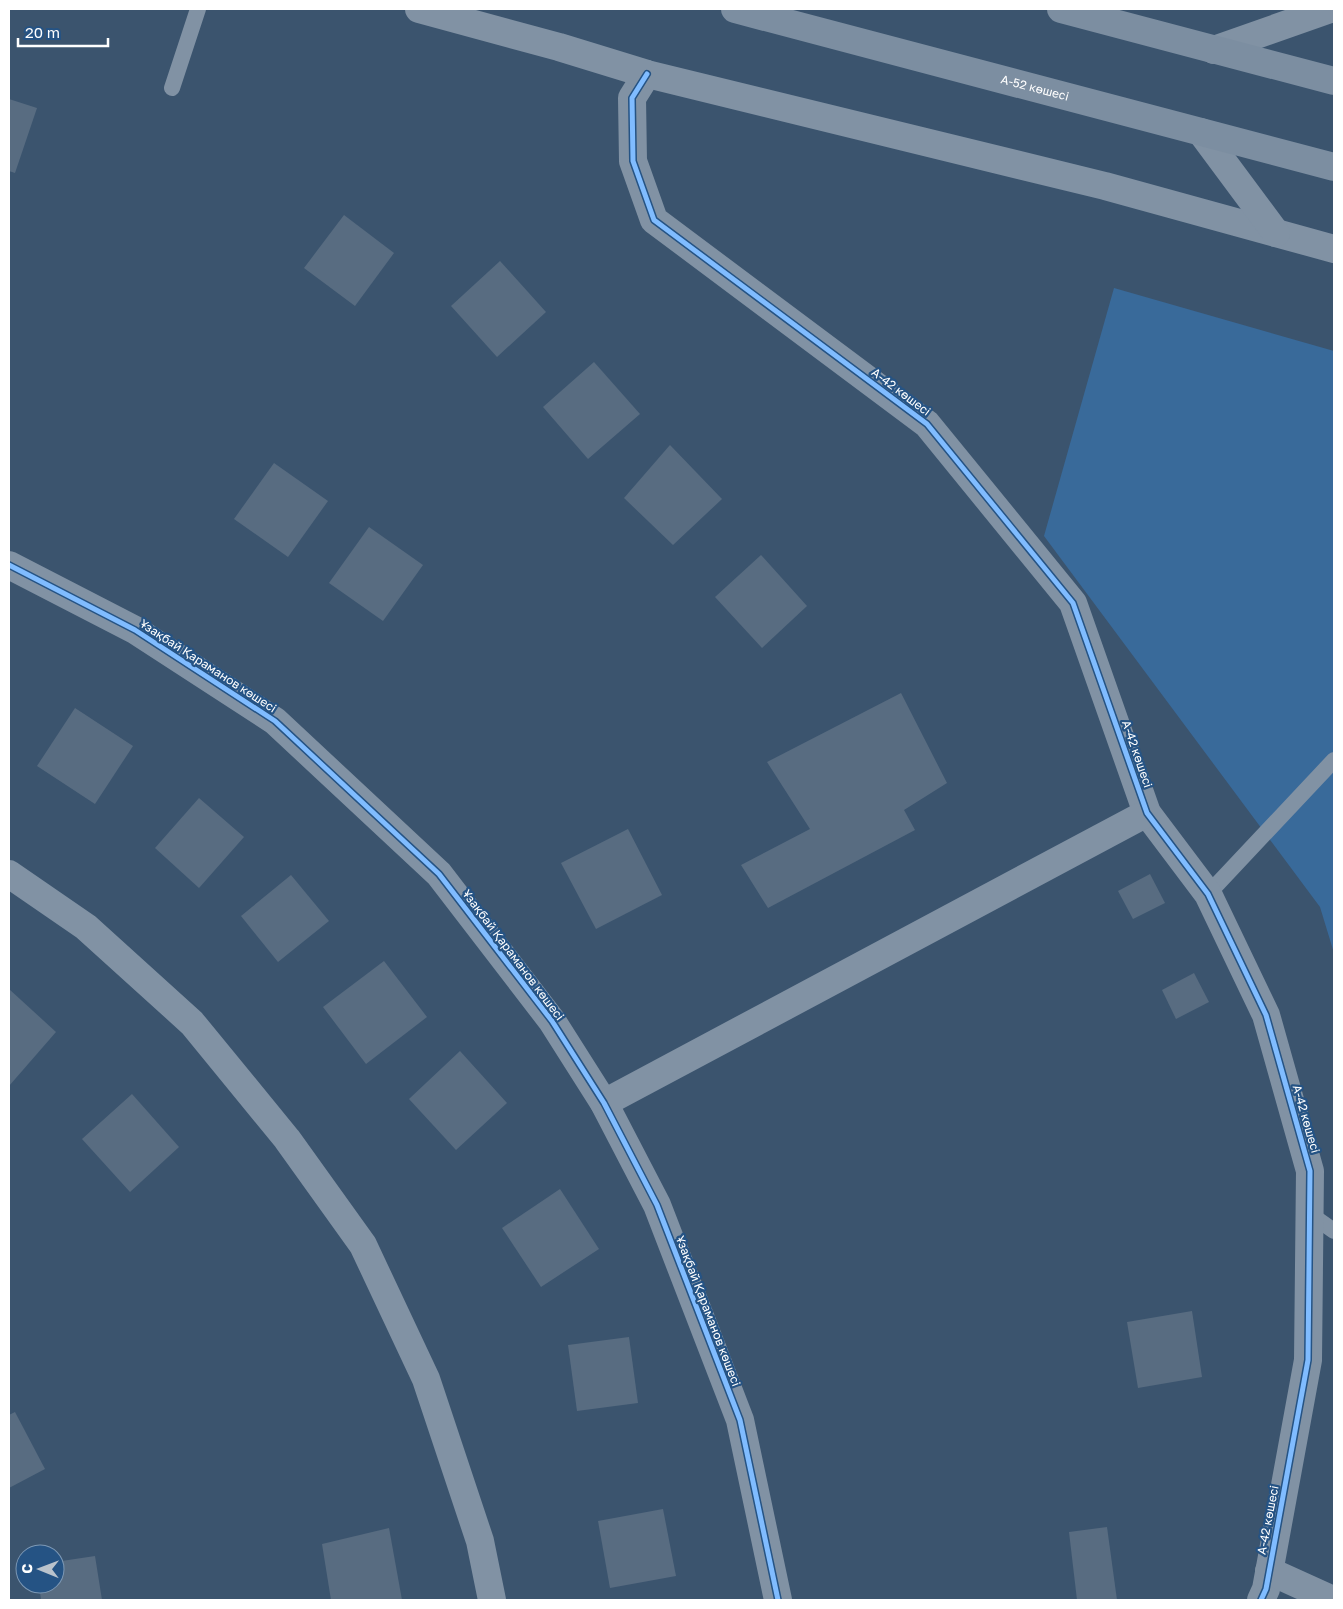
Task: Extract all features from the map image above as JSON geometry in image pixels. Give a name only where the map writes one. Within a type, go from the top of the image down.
[{"type":"main road","name":"А-52 көшесі","points":[[734,9],[1334,166]]},
{"type":"main road","points":[[1060,9],[1334,81]]},
{"type":"street","points":[[419,9],[559,47],[647,74],[1105,186],[1334,249]]},
{"type":"street","points":[[1214,50],[1330,9]]},
{"type":"street","name":"А-42 көшесі","points":[[647,74],[632,98],[634,161],[654,220],[927,424],[1073,603],[1147,813],[1208,894],[1266,1015],[1310,1171],[1310,1214],[1308,1360],[1266,1589],[1261,1600]]},
{"type":"street","points":[[1201,132],[1276,233]]},
{"type":"street","name":"Ұзақбай Қараманов көшесі","points":[[9,565],[135,630],[275,721],[439,874],[552,1020],[604,1103],[657,1205],[740,1420],[778,1600]]},
{"type":"street","points":[[604,1103],[1147,813]]},
{"type":"street","points":[[9,874],[86,927],[192,1023],[287,1139],[362,1245],[426,1379],[480,1541],[492,1600]]},
{"type":"street","points":[[1269,1571],[1333,1600]]},
{"type":"lane","points":[[172,88],[198,9]]},
{"type":"lane","points":[[1208,894],[1334,760]]},
{"type":"lane","points":[[1310,1214],[1334,1231]]},
{"type":"shaded area","points":[[1114,288],[1334,351],[1334,953],[1320,907],[1044,536]]},
{"type":"building","points":[[9,99],[37,108],[15,173],[9,171]]},
{"type":"building","points":[[344,215],[394,253],[355,306],[304,268]]},
{"type":"building","points":[[500,261],[546,312],[497,357],[451,306]]},
{"type":"building","points":[[594,362],[640,414],[588,459],[543,407]]},
{"type":"building","points":[[670,445],[722,499],[673,545],[624,498]]},
{"type":"building","points":[[274,463],[328,501],[288,557],[234,519]]},
{"type":"building","points":[[369,527],[423,565],[383,621],[329,583]]},
{"type":"building","points":[[761,555],[807,606],[762,648],[715,597]]},
{"type":"building","points":[[901,693],[947,783],[904,810],[915,830],[768,908],[741,865],[810,829],[767,762]]},
{"type":"building","points":[[75,708],[133,746],[95,804],[37,766]]},
{"type":"building","points":[[199,798],[244,837],[199,888],[155,848]]},
{"type":"building","points":[[628,829],[662,895],[596,929],[561,863]]},
{"type":"building","points":[[1150,874],[1165,903],[1133,919],[1118,891]]},
{"type":"building","points":[[291,875],[329,921],[278,962],[241,916]]},
{"type":"building","points":[[384,961],[427,1017],[366,1064],[323,1007]]},
{"type":"building","points":[[1194,973],[1209,1002],[1176,1019],[1162,990]]},
{"type":"building","points":[[9,989],[56,1032],[9,1086]]},
{"type":"building","points":[[460,1051],[507,1103],[456,1150],[409,1099]]},
{"type":"building","points":[[132,1094],[179,1147],[130,1192],[82,1139]]},
{"type":"building","points":[[560,1189],[599,1249],[541,1287],[502,1228]]},
{"type":"building","points":[[1192,1311],[1202,1377],[1138,1388],[1127,1322]]},
{"type":"building","points":[[629,1337],[638,1403],[577,1411],[568,1345]]},
{"type":"building","points":[[15,1412],[45,1469],[9,1488],[9,1415]]},
{"type":"building","points":[[663,1509],[676,1576],[610,1588],[598,1521]]},
{"type":"building","points":[[1107,1527],[1117,1600],[1077,1600],[1069,1532]]},
{"type":"building","points":[[389,1528],[402,1600],[331,1600],[322,1544]]},
{"type":"building","points":[[95,1556],[102,1600],[41,1600],[40,1594],[65,1594],[65,1560]]},
{"type":"cycle path","points":[[647,74],[632,98],[633,161],[654,220],[927,424],[1073,603],[1147,813],[1208,894],[1266,1015],[1310,1171],[1308,1360],[1266,1589],[1261,1600]]},
{"type":"cycle path","points":[[9,565],[135,630],[275,721],[439,874],[552,1021],[604,1103],[657,1205],[740,1420],[778,1600]]}]
